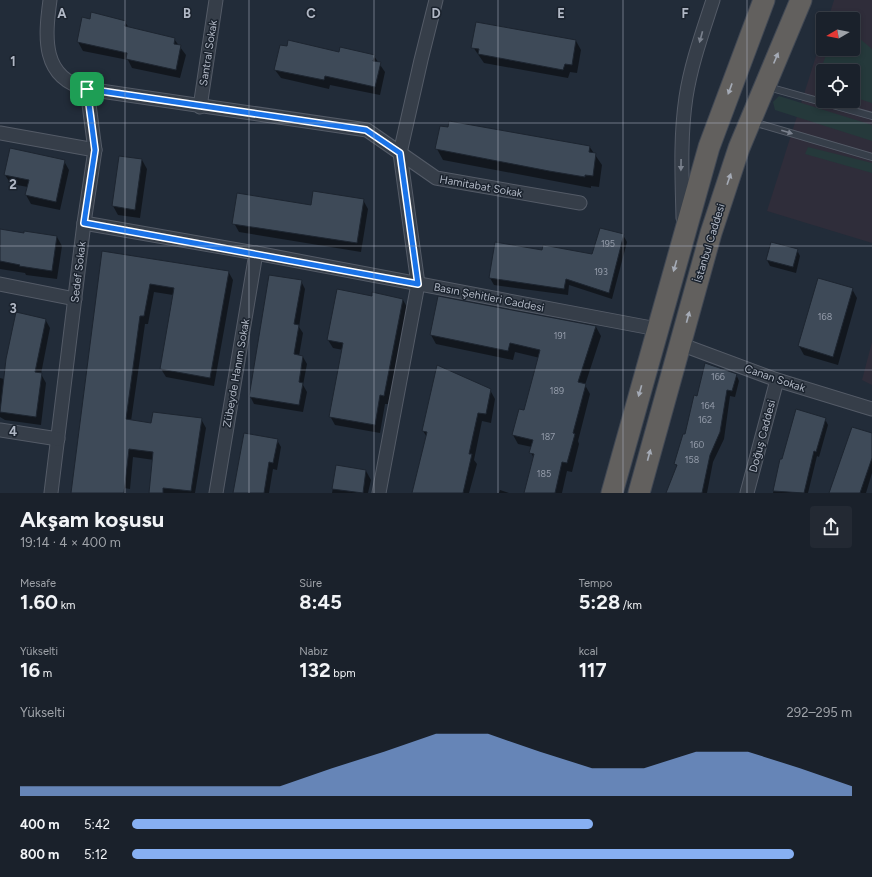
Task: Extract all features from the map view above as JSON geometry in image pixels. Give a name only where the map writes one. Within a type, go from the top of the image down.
[{"type":"highway","points":[[612,493],[709,147],[764,0]]},
{"type":"highway","name":"İstanbul Caddesi","points":[[639,493],[711,233],[750,121],[801,0]]},
{"type":"street","points":[[50,0],[46,32],[49,54],[54,67],[62,76],[78,86],[87,89]]},
{"type":"street","name":"Santral Sokak","points":[[200,106],[216,0]]},
{"type":"street","points":[[379,493],[418,284],[400,153],[420,60],[436,0]]},
{"type":"street","points":[[684,234],[681,168],[686,96],[702,32],[713,0]]},
{"type":"street","name":"Hamitabat Sokak","points":[[87,89],[366,130],[436,178],[580,203]]},
{"type":"street","name":"Sedef Sokak","points":[[51,493],[84,223],[95,150],[87,89]]},
{"type":"street","points":[[0,133],[95,150]]},
{"type":"street","name":"Basın Şehitleri Caddesi","points":[[84,223],[256,253],[657,329]]},
{"type":"street","name":"Zübeyde Hanım Sokak","points":[[216,493],[256,253]]},
{"type":"street","points":[[0,284],[75,299]]},
{"type":"street","name":"Canan Sokak","points":[[680,344],[777,380],[872,409]]},
{"type":"street","name":"Doğuş Caddesi","points":[[746,493],[777,380]]},
{"type":"street","points":[[0,430],[58,438]]},
{"type":"lane","points":[[764,86],[872,116]]},
{"type":"lane","points":[[750,121],[872,157]]},
{"type":"shaded area","points":[[834,0],[872,0],[872,243],[767,211],[816,56],[860,56],[860,12],[830,12]]},
{"type":"shaded area","points":[[872,342],[872,385],[862,380]]},
{"type":"green space","points":[[860,39],[872,49],[872,103],[860,99],[860,64],[823,64],[826,56],[860,56]]},
{"type":"green space","points":[[779,96],[872,125],[872,141],[775,110],[773,102]]},
{"type":"green space","points":[[808,147],[872,163],[872,173],[805,154]]},
{"type":"building","points":[[91,12],[126,21],[125,26],[175,38],[174,44],[181,45],[176,70],[126,59],[127,53],[77,42],[82,17],[90,19]]},
{"type":"building","points":[[476,22],[576,40],[572,65],[565,64],[563,70],[478,54],[479,49],[471,48]]},
{"type":"building","points":[[288,40],[339,52],[340,47],[375,55],[373,61],[381,62],[375,87],[325,76],[324,80],[274,70],[280,45],[287,46]]},
{"type":"building","points":[[449,121],[590,146],[589,152],[596,153],[593,176],[585,175],[585,177],[549,171],[435,149],[440,126],[448,127]]},
{"type":"building","points":[[10,148],[65,160],[56,202],[25,195],[29,180],[4,175]]},
{"type":"building","points":[[119,156],[142,159],[135,210],[112,206]]},
{"type":"building","points":[[313,191],[364,199],[357,243],[232,224],[237,193],[311,205]]},
{"type":"building","points":[[600,228],[624,234],[609,293],[566,279],[564,289],[489,278],[495,242],[542,250],[543,245],[592,254]]},
{"type":"building","points":[[0,229],[57,236],[52,271],[19,266],[20,265],[0,261]]},
{"type":"building","points":[[771,242],[798,249],[793,267],[766,260]]},
{"type":"building","points":[[102,251],[229,271],[210,378],[160,369],[174,288],[150,284],[144,316],[140,316],[126,419],[151,423],[153,412],[202,418],[191,491],[163,488],[163,493],[149,493],[153,452],[129,449],[124,493],[71,493]]},
{"type":"building","points":[[269,275],[302,280],[294,324],[299,325],[294,354],[303,356],[299,382],[303,383],[299,405],[249,397]]},
{"type":"building","points":[[818,278],[853,288],[833,357],[798,346]]},
{"type":"building","points":[[337,289],[372,296],[372,292],[403,299],[384,396],[380,395],[375,425],[329,417],[343,343],[327,340]]},
{"type":"building","points":[[438,296],[596,326],[578,382],[586,384],[573,433],[575,434],[567,463],[562,462],[555,493],[524,493],[534,454],[529,453],[533,440],[512,435],[519,409],[524,410],[540,350],[510,343],[508,351],[430,335]]},
{"type":"building","points":[[16,312],[46,319],[35,372],[42,373],[36,417],[0,412],[6,359]]},
{"type":"building","points":[[705,363],[737,374],[732,391],[727,390],[720,432],[710,455],[702,493],[666,493],[677,465],[674,464],[683,434],[685,434],[694,395],[697,396]]},
{"type":"building","points":[[437,365],[491,389],[486,414],[478,413],[469,454],[472,454],[463,493],[412,493],[427,432],[422,431]]},
{"type":"building","points":[[796,409],[826,418],[816,452],[814,451],[804,493],[773,491],[780,459],[782,459]]},
{"type":"building","points":[[852,427],[872,433],[872,458],[860,493],[829,493]]},
{"type":"building","points":[[244,433],[278,439],[273,463],[269,462],[264,493],[233,493]]},
{"type":"building","points":[[336,465],[366,470],[363,493],[332,489]]},
{"type":"route","points":[[87,89],[366,130],[400,153],[418,284],[256,253],[84,223],[95,150],[87,89]]}]
